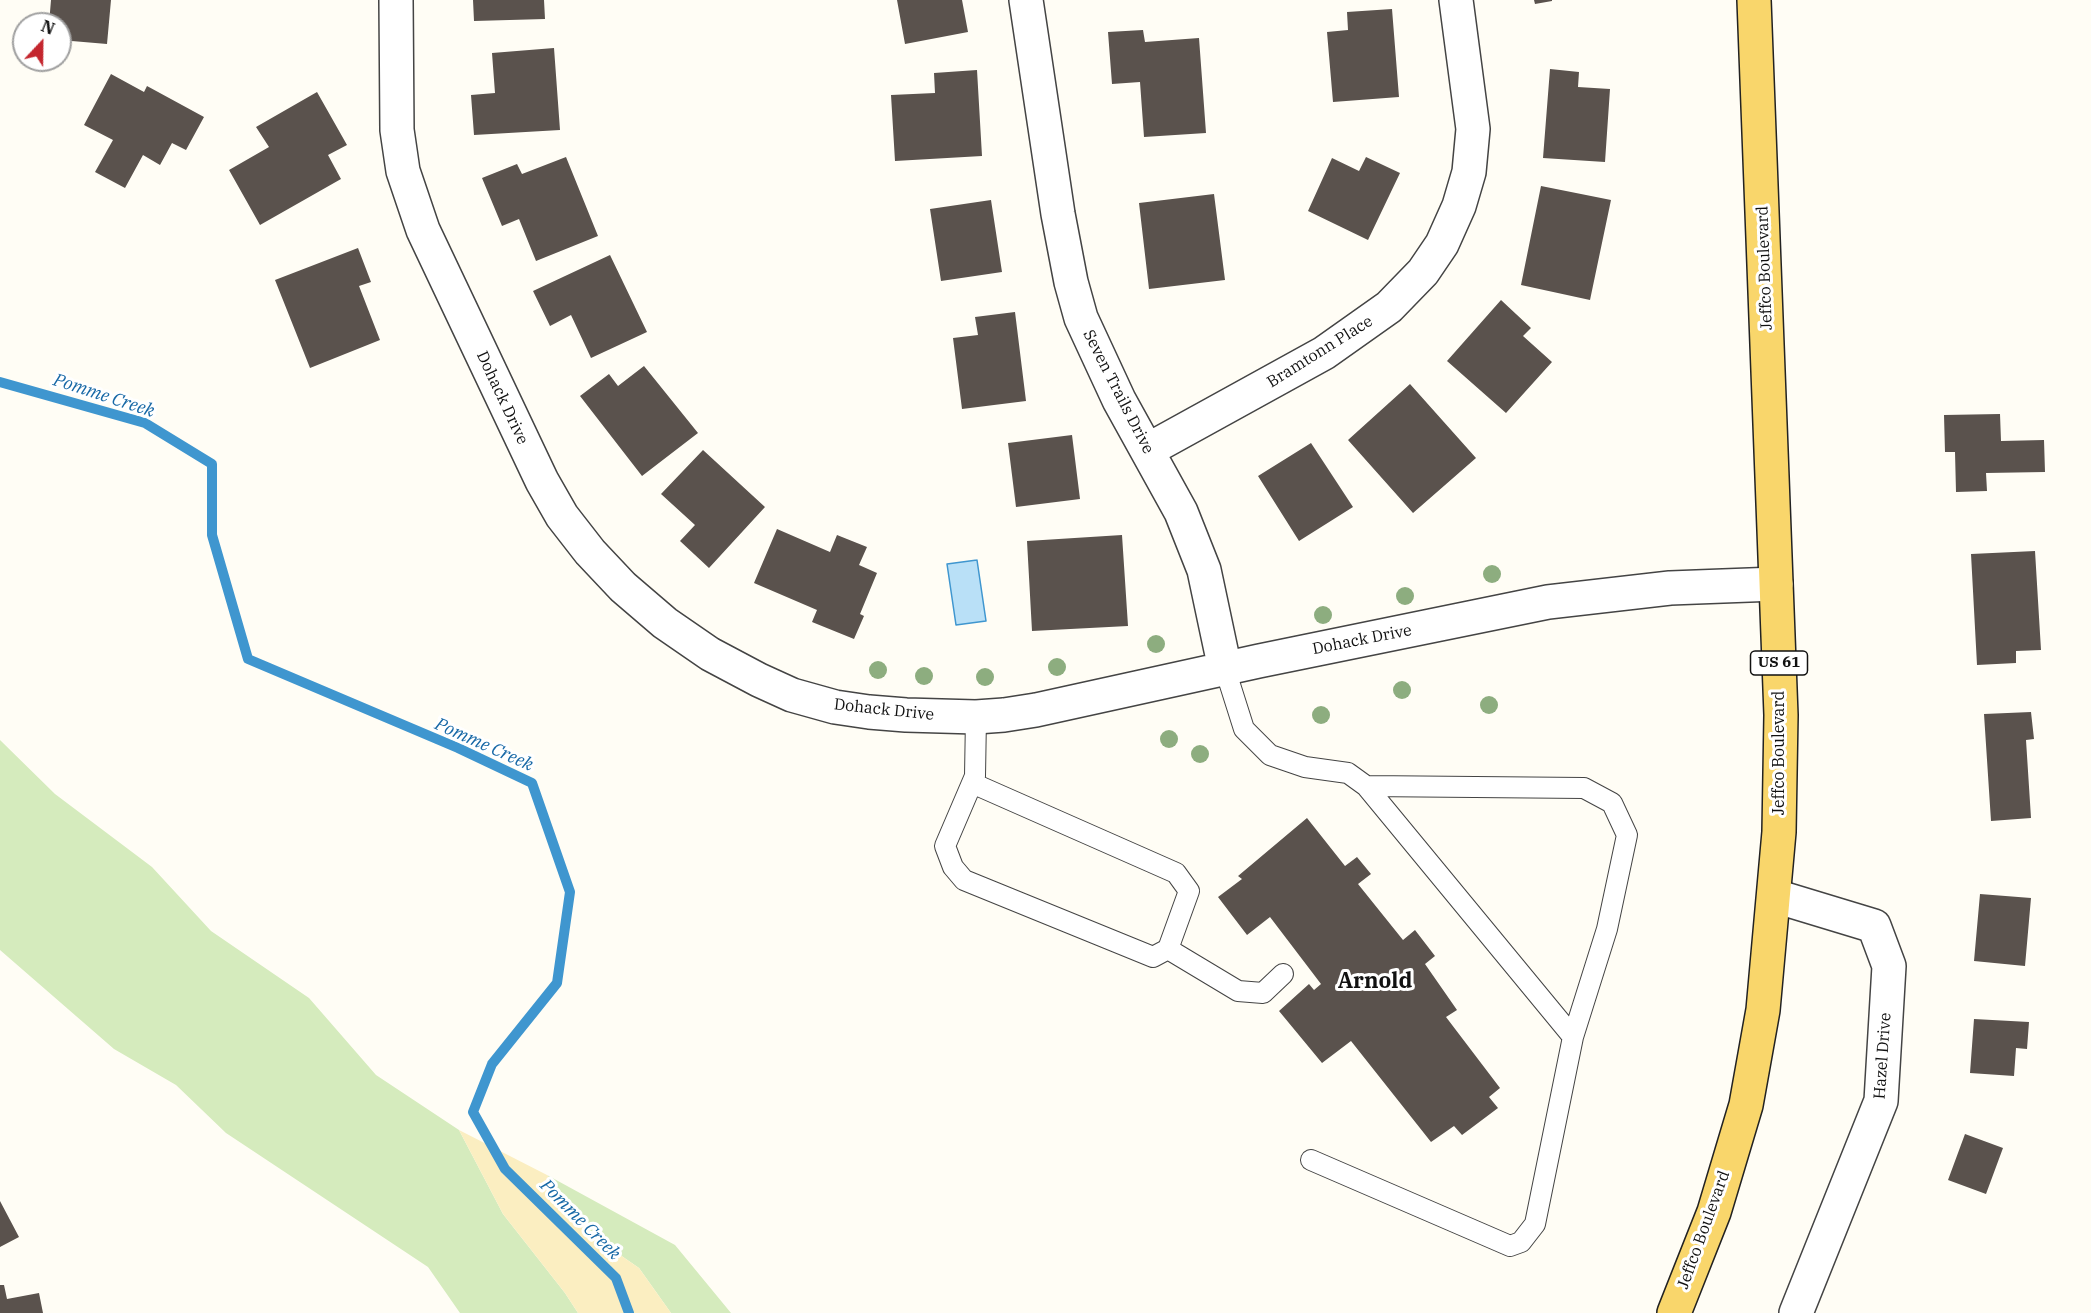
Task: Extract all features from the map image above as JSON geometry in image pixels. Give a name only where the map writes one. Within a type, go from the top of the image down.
[{"type":"main road","name":"Jeffco Boulevard","points":[[1674,1313],[1714,1212],[1746,1105],[1763,1010],[1779,832],[1781,715],[1754,0]]},
{"type":"street","name":"Dohack Drive","points":[[396,0],[398,130],[403,171],[420,220],[534,467],[562,516],[590,552],[624,587],[665,623],[710,654],[792,695],[836,707],[869,712],[976,717],[1036,710],[1548,602],[1670,588],[1776,584]]},
{"type":"street","name":"Seven Trails Drive","points":[[1026,0],[1058,214],[1071,282],[1081,318],[1119,400],[1181,512],[1204,570],[1225,669]]},
{"type":"street","name":"Bramtonn Place","points":[[1148,450],[1324,353],[1389,307],[1423,273],[1442,244],[1459,206],[1469,172],[1473,129],[1456,0]]},
{"type":"street","name":"Hazel Drive","points":[[1775,896],[1874,926],[1888,966],[1881,1101],[1796,1313]]},
{"type":"lane","points":[[1225,669],[1244,729],[1270,756],[1305,767],[1348,773],[1366,786],[1573,1037]]},
{"type":"lane","points":[[972,783],[1176,873],[1189,891],[1168,949],[1153,957],[964,880],[952,867],[945,846],[972,783],[975,776],[976,717]]},
{"type":"lane","points":[[1311,1160],[1510,1246],[1521,1242],[1535,1224],[1573,1037],[1607,929],[1627,835],[1612,803],[1584,788],[1366,786]]},
{"type":"lane","points":[[1168,949],[1238,991],[1263,993],[1283,974]]},
{"type":"green space","points":[[0,740],[55,794],[152,867],[211,931],[309,998],[376,1075],[459,1130],[503,1214],[578,1313],[460,1313],[428,1267],[226,1133],[176,1085],[114,1049],[0,950]]},
{"type":"green space","points":[[547,1175],[675,1245],[731,1313],[671,1313],[639,1268],[597,1239]]},
{"type":"sand","points":[[459,1130],[547,1175],[597,1239],[639,1268],[671,1313],[578,1313],[503,1214]]},
{"type":"water","points":[[977,560],[986,621],[956,625],[947,564]]},
{"type":"building","points":[[51,0],[111,0],[107,44],[72,41],[72,12],[50,12]]},
{"type":"building","points":[[473,0],[544,0],[545,19],[474,21]]},
{"type":"building","points":[[897,0],[962,0],[968,32],[905,44]]},
{"type":"building","points":[[1534,0],[1552,0],[1552,1],[1535,4]]},
{"type":"building","points":[[1392,9],[1399,97],[1333,102],[1327,32],[1348,30],[1347,12]]},
{"type":"building","points":[[1143,30],[1145,42],[1199,38],[1206,133],[1144,137],[1140,82],[1112,84],[1108,32]]},
{"type":"building","points":[[554,48],[560,130],[474,135],[471,95],[495,93],[492,53]]},
{"type":"building","points":[[1550,69],[1579,72],[1578,87],[1610,89],[1605,162],[1543,158]]},
{"type":"building","points":[[977,70],[982,156],[895,161],[891,95],[935,93],[934,73]]},
{"type":"building","points":[[111,74],[144,92],[147,86],[204,117],[186,150],[172,143],[160,165],[143,155],[125,188],[95,172],[113,140],[84,125]]},
{"type":"building","points":[[317,92],[347,145],[328,155],[341,179],[260,225],[229,170],[269,147],[256,127]]},
{"type":"building","points":[[566,157],[598,236],[536,261],[519,219],[502,226],[482,178],[517,164],[522,174]]},
{"type":"building","points":[[1366,157],[1400,173],[1368,240],[1308,211],[1332,158],[1359,171]]},
{"type":"building","points":[[1541,186],[1611,200],[1590,300],[1521,285]]},
{"type":"building","points":[[1214,194],[1225,280],[1149,289],[1139,203]]},
{"type":"building","points":[[991,200],[1002,272],[941,281],[930,209]]},
{"type":"building","points":[[358,248],[371,282],[359,286],[380,340],[310,368],[275,280]]},
{"type":"building","points":[[610,255],[647,332],[591,358],[571,315],[550,326],[533,291]]},
{"type":"building","points":[[1501,300],[1531,328],[1523,336],[1552,362],[1506,413],[1447,361]]},
{"type":"building","points":[[1015,312],[1026,401],[962,409],[953,338],[978,335],[975,317]]},
{"type":"building","points":[[644,366],[698,433],[642,476],[580,396],[609,374],[618,386]]},
{"type":"building","points":[[1410,384],[1476,458],[1413,513],[1348,440]]},
{"type":"building","points":[[2000,414],[2001,441],[2044,440],[2045,472],[1986,473],[1987,491],[1956,492],[1955,452],[1945,452],[1944,415]]},
{"type":"building","points":[[1072,435],[1080,499],[1016,507],[1008,443]]},
{"type":"building","points":[[1311,443],[1353,507],[1299,541],[1258,476]]},
{"type":"building","points":[[703,450],[765,507],[709,568],[680,541],[695,525],[661,494]]},
{"type":"building","points":[[777,529],[830,552],[837,535],[867,547],[859,565],[877,573],[860,614],[864,616],[854,639],[812,622],[817,610],[754,583]]},
{"type":"building","points":[[1122,535],[1128,626],[1032,631],[1027,541]]},
{"type":"building","points":[[2035,551],[2041,650],[2016,651],[2016,663],[1977,665],[1971,554]]},
{"type":"building","points":[[2031,712],[2034,739],[2026,740],[2031,818],[1991,821],[1984,714]]},
{"type":"building","points":[[1307,818],[1345,866],[1357,857],[1371,874],[1358,884],[1403,940],[1415,930],[1435,956],[1425,964],[1457,1010],[1446,1017],[1500,1088],[1489,1097],[1498,1108],[1462,1135],[1454,1126],[1431,1142],[1351,1041],[1322,1063],[1279,1011],[1309,984],[1314,990],[1321,984],[1270,917],[1247,935],[1218,897],[1242,879],[1238,876]]},
{"type":"building","points":[[1980,894],[2031,898],[2025,966],[1974,961]]},
{"type":"building","points":[[1974,1019],[2029,1022],[2027,1049],[2016,1048],[2014,1076],[1970,1073]]},
{"type":"building","points":[[1965,1134],[2003,1148],[1986,1194],[1948,1180]]},
{"type":"building","points":[[0,1201],[19,1237],[0,1247]]},
{"type":"building","points":[[0,1285],[4,1285],[7,1299],[39,1293],[43,1313],[0,1313]]},
{"type":"waterway","name":"Pomme Creek","points":[[0,382],[145,423],[212,464],[212,535],[248,659],[458,748],[532,783],[570,892],[557,983],[492,1064],[473,1112],[505,1169],[616,1278],[629,1313]]},
{"type":"district","name":"Arnold","points":[[1375,982]]}]
